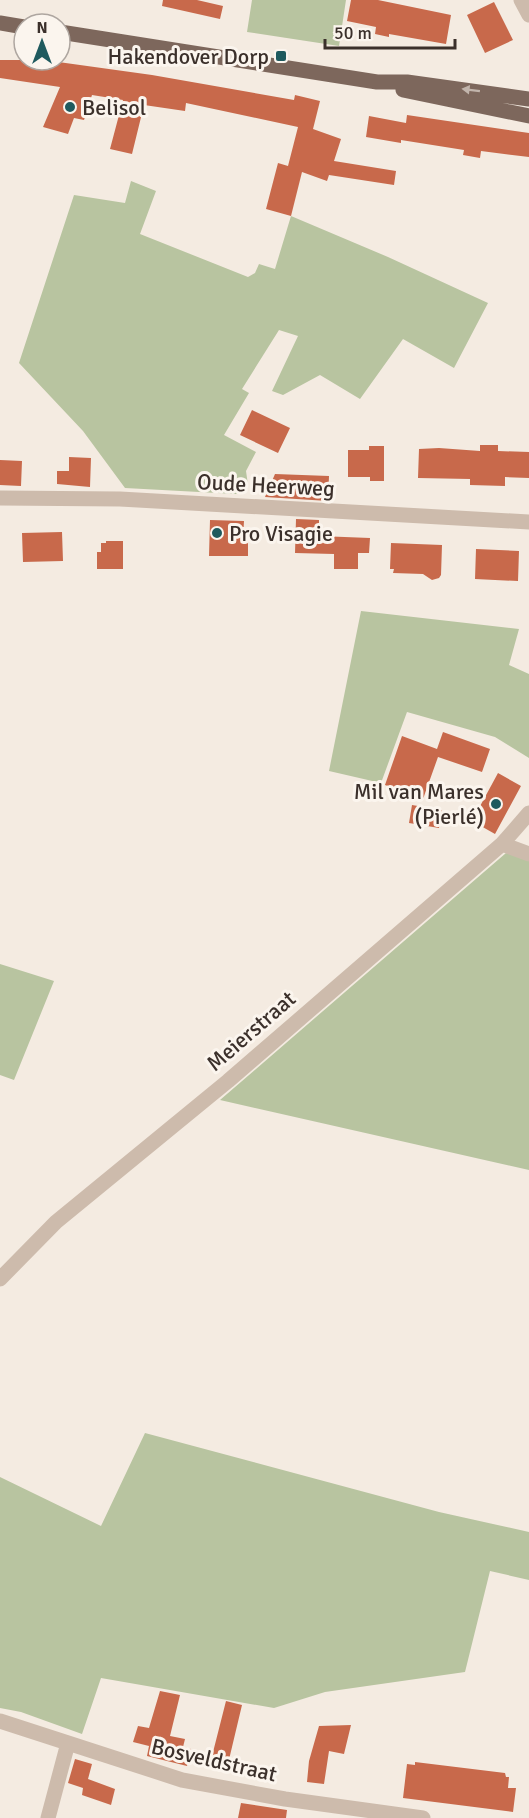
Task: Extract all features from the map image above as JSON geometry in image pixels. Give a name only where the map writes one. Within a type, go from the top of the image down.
[{"type":"main road","points":[[72,34],[377,82],[405,91],[529,116]]},
{"type":"main road","points":[[377,82],[407,82],[529,99]]},
{"type":"street","points":[[521,0],[529,15]]},
{"type":"street","name":"Oude Heerweg","points":[[0,498],[120,500],[529,522]]},
{"type":"street","name":"Meierstraat","points":[[0,1279],[56,1222],[228,1081],[502,844],[529,813]]},
{"type":"street","points":[[502,844],[529,854]]},
{"type":"street","name":"Bosveldstraat","points":[[0,1721],[182,1780],[285,1799],[423,1818]]},
{"type":"street","points":[[48,1818],[68,1743]]},
{"type":"green space","points":[[252,0],[346,0],[339,46],[247,32]]},
{"type":"green space","points":[[131,181],[156,191],[140,234],[248,277],[255,273],[259,264],[275,269],[291,216],[488,303],[454,368],[403,339],[360,399],[320,375],[283,395],[272,391],[298,336],[279,330],[242,389],[249,393],[224,435],[256,452],[246,471],[248,485],[236,494],[125,488],[83,431],[19,363],[74,195],[125,203]]},
{"type":"green space","points":[[361,611],[519,629],[509,665],[529,674],[529,758],[495,737],[407,712],[381,783],[329,771]]},
{"type":"green space","points":[[506,853],[529,860],[529,1170],[220,1100]]},
{"type":"green space","points":[[0,964],[54,981],[14,1080],[0,1075]]},
{"type":"green space","points":[[145,1433],[439,1512],[529,1532],[529,1580],[490,1571],[465,1672],[325,1692],[274,1708],[101,1678],[82,1734],[21,1712],[0,1708],[0,1477],[101,1526]]},
{"type":"building","points":[[163,0],[197,0],[223,6],[220,19],[162,6]]},
{"type":"building","points":[[351,0],[378,0],[451,15],[446,44],[389,34],[389,37],[375,34],[376,27],[347,21]]},
{"type":"building","points":[[494,2],[513,40],[485,53],[467,15]]},
{"type":"building","points":[[0,60],[12,60],[12,72],[72,72],[72,64],[152,75],[294,100],[295,95],[320,101],[313,129],[341,139],[334,161],[396,171],[394,185],[329,175],[327,181],[302,172],[291,216],[266,209],[278,163],[288,166],[298,127],[186,103],[185,111],[144,105],[132,154],[110,149],[123,100],[92,95],[84,120],[74,118],[68,134],[43,127],[60,87],[0,78]]},
{"type":"building","points":[[407,115],[529,133],[529,157],[481,151],[480,158],[463,155],[464,150],[366,137],[369,116],[406,123]]},
{"type":"building","points":[[252,410],[290,428],[278,453],[240,435]]},
{"type":"building","points":[[480,445],[498,445],[498,451],[529,452],[529,478],[505,477],[505,486],[470,485],[470,479],[418,478],[419,449],[480,451]]},
{"type":"building","points":[[369,446],[384,446],[384,481],[370,481],[370,477],[348,477],[348,450],[369,450]]},
{"type":"building","points":[[69,457],[91,458],[90,487],[57,484],[57,471],[69,471]]},
{"type":"building","points":[[0,460],[22,461],[21,486],[0,485]]},
{"type":"building","points":[[275,474],[329,476],[328,501],[265,497]]},
{"type":"building","points":[[296,519],[319,520],[319,536],[370,538],[369,553],[358,553],[358,569],[334,569],[334,554],[295,553]]},
{"type":"building","points":[[210,520],[244,521],[243,538],[248,538],[248,556],[209,556]]},
{"type":"building","points":[[62,532],[63,561],[23,562],[22,533]]},
{"type":"building","points":[[106,541],[123,541],[123,569],[97,569],[97,552],[101,552],[101,543],[106,543]]},
{"type":"building","points":[[391,543],[442,545],[439,578],[432,580],[423,574],[393,573],[394,569],[390,569]]},
{"type":"building","points":[[476,549],[519,551],[518,581],[475,579]]},
{"type":"building","points":[[443,732],[490,749],[482,772],[438,757],[423,799],[385,785],[402,736],[437,749]]},
{"type":"building","name":"Mil van Mares (Pierlé)","points":[[498,773],[521,786],[495,834],[472,821]]},
{"type":"building","points":[[412,805],[442,810],[439,828],[409,823]]},
{"type":"building","points":[[160,1691],[180,1695],[170,1736],[185,1739],[183,1747],[191,1749],[187,1766],[147,1756],[149,1746],[133,1742],[138,1726],[149,1728]]},
{"type":"building","points":[[226,1701],[242,1705],[227,1768],[210,1764]]},
{"type":"building","points":[[351,1725],[344,1754],[329,1751],[324,1784],[307,1782],[309,1761],[319,1726]]},
{"type":"building","points":[[75,1759],[92,1764],[88,1779],[115,1789],[111,1805],[82,1795],[83,1788],[68,1783]]},
{"type":"building","points":[[415,1762],[505,1773],[506,1777],[509,1777],[508,1788],[516,1788],[513,1812],[403,1798],[407,1764],[415,1765]]},
{"type":"building","points":[[241,1803],[287,1810],[286,1818],[238,1818]]},
{"type":"place","name":"Hakendover Dorp","points":[[281,56]]},
{"type":"place","name":"Belisol","points":[[70,107]]},
{"type":"place","name":"Pro Visagie","points":[[217,533]]},
{"type":"place","name":"Mil van Mares (Pierlé)","points":[[496,804]]}]
